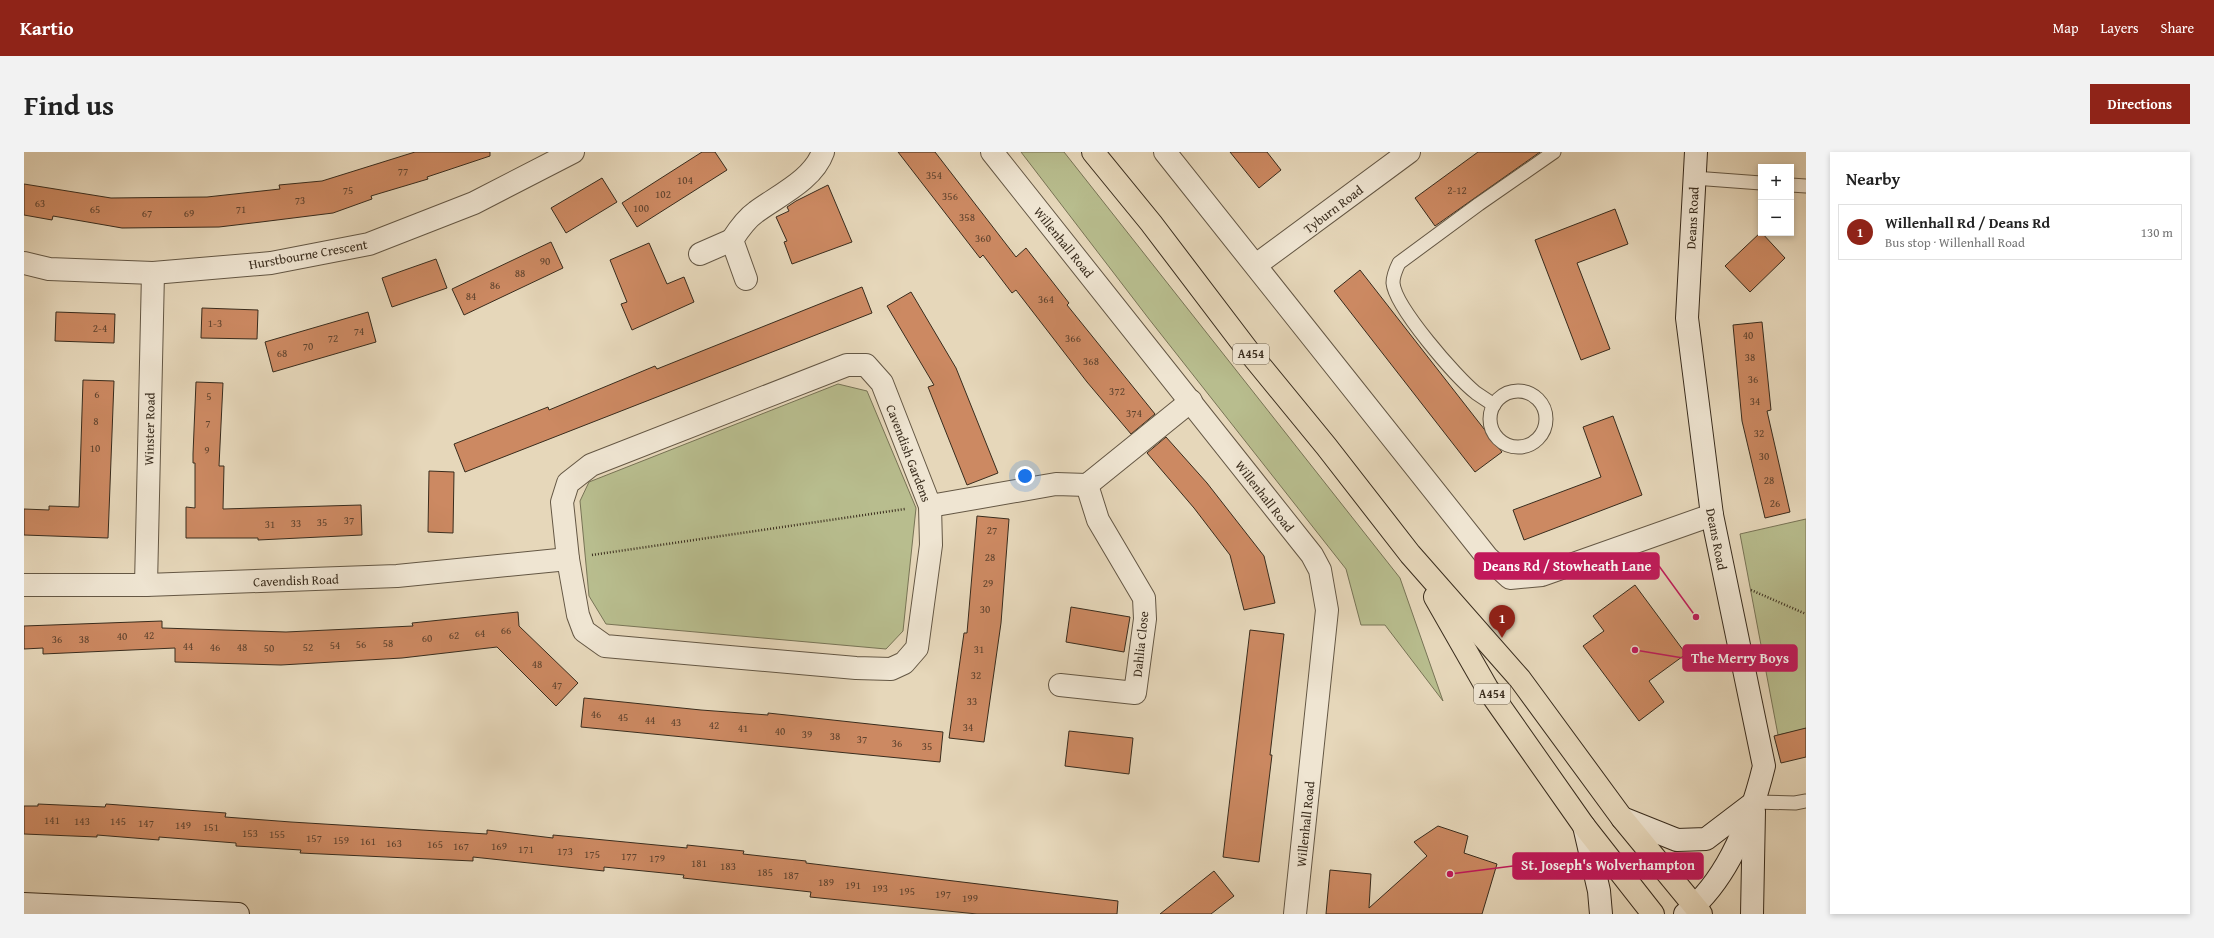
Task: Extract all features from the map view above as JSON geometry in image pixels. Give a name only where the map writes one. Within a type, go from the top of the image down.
[{"type":"highway","name":"A454","points":[[1093,152],[1151,223],[1249,352],[1326,446],[1410,554],[1520,679],[1622,818],[1693,911]]},
{"type":"highway","name":"A454","points":[[1410,554],[1487,688],[1584,826],[1653,914]]},
{"type":"street","name":"Hurstbourne Crescent","points":[[24,263],[49,269],[153,272],[271,263],[369,244],[474,203],[573,152]]},
{"type":"street","points":[[700,254],[732,240],[739,228],[755,213],[805,177],[820,160],[823,152]]},
{"type":"street","name":"Willenhall Road","points":[[992,152],[1312,555],[1320,570],[1327,610],[1295,914]]},
{"type":"street","points":[[1165,152],[1487,556],[1510,578],[1542,575],[1712,515]]},
{"type":"street","name":"Tyburn Road","points":[[1256,265],[1409,152]]},
{"type":"street","name":"Deans Road","points":[[1693,911],[1722,873],[1755,802],[1764,766],[1712,515],[1687,318],[1696,152]]},
{"type":"street","points":[[732,240],[746,279]]},
{"type":"street","name":"Winster Road","points":[[146,585],[153,272]]},
{"type":"street","name":"Cavendish Gardens","points":[[847,365],[866,365],[882,383],[930,506],[931,545],[917,648],[904,663],[891,669],[848,667],[605,646],[584,631],[578,615],[568,559],[562,502],[568,483],[591,465],[847,365]]},
{"type":"street","points":[[930,506],[1056,484],[1087,485],[1191,401]]},
{"type":"street","name":"Dahlia Close","points":[[1060,685],[1135,693],[1145,619],[1144,598],[1098,520],[1087,485]]},
{"type":"street","name":"Cavendish Road","points":[[24,585],[146,585],[397,576],[568,559]]},
{"type":"street","points":[[1622,818],[1677,840],[1706,839],[1755,802]]},
{"type":"street","points":[[1752,914],[1755,802]]},
{"type":"street","points":[[1584,826],[1599,891],[1602,914]]},
{"type":"street","points":[[24,904],[238,914]]},
{"type":"lane","points":[[1494,405],[1467,384],[1425,336],[1396,295],[1393,283],[1395,273],[1399,263],[1478,204],[1554,152]]},
{"type":"lane","points":[[1694,178],[1758,183]]},
{"type":"lane","points":[[1794,185],[1806,186]]},
{"type":"lane","points":[[1525,392],[1533,396],[1544,409],[1546,422],[1542,435],[1535,442],[1526,446],[1507,445],[1499,440],[1493,432],[1490,423],[1494,405],[1507,393],[1525,392]]},
{"type":"lane","points":[[1755,802],[1796,803],[1806,801]]},
{"type":"path","points":[[568,559],[930,506]]},
{"type":"path","points":[[1725,580],[1806,614]]},
{"type":"green space","points":[[1021,152],[1064,152],[1400,578],[1443,701],[1385,625],[1361,625],[1346,569],[1149,319]]},
{"type":"green space","points":[[838,384],[867,391],[916,508],[903,631],[886,649],[606,624],[589,596],[580,501],[589,482]]},
{"type":"green space","points":[[1806,519],[1806,729],[1778,735],[1740,534]]},
{"type":"building","points":[[415,152],[490,152],[490,156],[427,177],[428,179],[371,196],[372,199],[333,213],[219,227],[122,228],[53,216],[52,220],[24,215],[24,184],[111,198],[207,197],[280,189],[279,185],[322,181]]},
{"type":"building","points":[[702,152],[715,152],[727,170],[637,227],[622,203]]},
{"type":"building","points":[[898,152],[935,152],[1016,257],[1026,248],[1069,303],[1067,305],[1155,414],[1131,434],[1087,382],[1016,290],[1012,293],[983,255],[980,258]]},
{"type":"building","points":[[1230,152],[1267,152],[1281,170],[1259,188]]},
{"type":"building","points":[[1478,152],[1540,152],[1435,226],[1415,198]]},
{"type":"building","points":[[602,178],[617,202],[566,233],[551,208]]},
{"type":"building","points":[[828,185],[852,242],[792,264],[784,242],[787,241],[776,217],[789,211],[787,207],[796,201]]},
{"type":"building","points":[[1615,209],[1628,244],[1577,263],[1610,349],[1581,360],[1535,240]]},
{"type":"building","points":[[1758,235],[1765,236],[1785,258],[1750,292],[1725,266]]},
{"type":"building","points":[[551,242],[563,268],[464,315],[452,289]]},
{"type":"building","points":[[649,243],[667,284],[684,277],[694,302],[632,330],[621,304],[627,302],[610,260]]},
{"type":"building","points":[[436,259],[447,288],[392,307],[382,278]]},
{"type":"building","points":[[1360,270],[1502,452],[1475,472],[1334,291]]},
{"type":"building","points":[[862,287],[872,313],[465,472],[454,444],[548,407],[549,410],[655,366],[657,369]]},
{"type":"building","points":[[911,292],[956,368],[998,473],[967,485],[928,387],[934,385],[887,306]]},
{"type":"building","points":[[202,308],[258,310],[257,339],[201,338]]},
{"type":"building","points":[[56,312],[115,314],[114,343],[55,341]]},
{"type":"building","points":[[368,312],[376,342],[273,372],[265,342]]},
{"type":"building","points":[[1762,322],[1771,410],[1767,411],[1790,512],[1765,518],[1742,421],[1733,325]]},
{"type":"building","points":[[83,380],[114,381],[108,538],[24,535],[24,509],[49,510],[49,506],[79,507]]},
{"type":"building","points":[[196,382],[223,383],[219,466],[224,466],[223,509],[361,505],[362,535],[258,540],[258,538],[186,538],[186,507],[195,508],[195,463],[193,463],[193,454]]},
{"type":"building","points":[[1613,416],[1642,495],[1524,540],[1513,510],[1601,477],[1583,427]]},
{"type":"building","points":[[1166,437],[1207,483],[1264,556],[1275,603],[1244,610],[1230,555],[1194,508],[1147,453]]},
{"type":"building","points":[[429,471],[454,472],[453,533],[428,532]]},
{"type":"building","points":[[977,516],[1009,519],[1001,623],[984,742],[949,738],[964,633],[967,633]]},
{"type":"building","points":[[1635,585],[1686,654],[1649,681],[1664,702],[1639,721],[1583,646],[1604,631],[1593,616]]},
{"type":"building","points":[[1071,607],[1130,617],[1124,652],[1066,642]]},
{"type":"building","points":[[518,612],[519,626],[578,683],[556,706],[497,647],[402,658],[281,665],[175,662],[175,648],[43,654],[43,648],[24,649],[24,626],[162,621],[162,628],[286,632],[413,626],[412,623]]},
{"type":"building","points":[[1250,630],[1284,634],[1270,755],[1272,755],[1259,862],[1223,857]]},
{"type":"building","points":[[584,698],[701,710],[768,715],[768,713],[943,732],[940,762],[581,727]]},
{"type":"building","points":[[1806,728],[1806,757],[1781,763],[1774,736]]},
{"type":"building","points":[[1069,731],[1133,738],[1129,774],[1065,766]]},
{"type":"building","points":[[38,804],[105,807],[106,804],[226,813],[225,817],[291,822],[487,834],[487,830],[553,838],[553,835],[687,848],[687,845],[744,851],[743,854],[806,861],[806,863],[1118,901],[1117,914],[977,914],[810,897],[811,892],[683,878],[684,875],[604,867],[604,871],[473,857],[473,861],[300,853],[301,850],[236,846],[236,843],[159,837],[159,840],[97,835],[97,837],[24,834],[24,806],[38,806]]},
{"type":"building","points":[[1438,826],[1468,836],[1464,853],[1497,864],[1482,914],[1326,914],[1330,870],[1371,874],[1369,908],[1427,856],[1414,842]]},
{"type":"building","points":[[1214,871],[1234,896],[1211,914],[1160,914]]},
{"type":"place","name":"Deans Rd / Stowheath Lane","points":[[1696,617]]},
{"type":"place","name":"Willenhall Rd / Deans Rd","points":[[1502,638]]},
{"type":"place","name":"The Merry Boys","points":[[1635,650]]},
{"type":"place","name":"St. Joseph's Wolverhampton","points":[[1450,874]]}]
